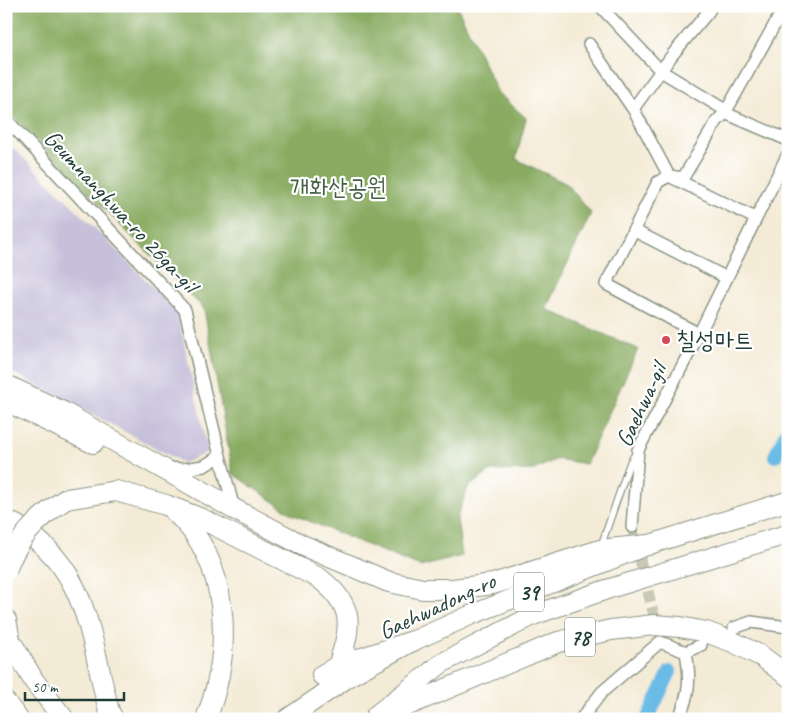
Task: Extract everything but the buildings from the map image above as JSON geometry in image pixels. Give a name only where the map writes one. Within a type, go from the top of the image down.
[{"type":"highway","points":[[6,385],[63,412],[234,509],[304,546],[389,582],[423,589],[453,589],[493,584],[600,550],[648,545]]},
{"type":"highway","points":[[6,401],[140,466],[190,484]]},
{"type":"highway","points":[[6,571],[20,543],[46,512],[66,498],[116,491],[166,505],[202,519],[319,578],[333,588],[344,603],[348,620],[344,647],[330,670],[413,641]]},
{"type":"highway","points":[[166,505],[187,523],[202,545],[214,574],[222,606],[223,642],[219,672],[212,706],[206,719]]},
{"type":"highway","points":[[6,520],[42,543],[56,558],[79,595],[92,637],[109,711],[113,719]]},
{"type":"highway","points":[[6,620],[10,640],[34,681],[64,719]]},
{"type":"highway","name":"78","points":[[373,719],[558,642],[611,630],[654,625],[706,632],[733,642],[761,656],[788,676]]},
{"type":"highway","points":[[6,703],[18,719]]},
{"type":"main road","name":"Gaehwadong-ro","points":[[287,719],[353,674],[413,641],[471,615],[648,545],[788,501]]},
{"type":"main road","name":"Gaehwadong-ro","points":[[373,719],[442,663],[534,615],[608,589],[788,534]]},
{"type":"street","points":[[600,6],[662,71],[725,110],[725,113],[788,140]]},
{"type":"street","points":[[698,334],[606,284],[658,182],[669,176],[683,178],[717,121],[725,113],[785,6]]},
{"type":"street","points":[[633,109],[708,8]]},
{"type":"street","points":[[589,44],[633,109],[669,176],[755,218]]},
{"type":"street","name":"Geumnanghwa-ro 26ga-gil","points":[[6,119],[185,310],[234,509]]},
{"type":"street","name":"Gaehwa-gil","points":[[632,527],[638,450],[727,278],[788,154]]},
{"type":"street","points":[[633,230],[727,278]]},
{"type":"street","points":[[160,467],[183,468],[204,466],[220,456]]},
{"type":"street","points":[[734,628],[751,622],[788,627]]},
{"type":"street","points":[[581,719],[602,692],[660,642],[686,652],[701,645]]},
{"type":"street","points":[[679,719],[690,681],[686,652]]},
{"type":"lane","points":[[600,550],[630,462],[638,450]]},
{"type":"shaded area","points":[[6,141],[177,312],[208,452],[184,463],[6,369]]},
{"type":"green space","name":"개화산공원","points":[[6,6],[457,6],[498,93],[526,118],[516,159],[567,184],[591,213],[546,309],[638,349],[586,464],[557,459],[534,470],[491,471],[468,487],[457,518],[462,556],[420,567],[292,514],[233,474],[204,309],[6,110]]},
{"type":"waterway","points":[[775,456],[788,429]]},
{"type":"waterway","points":[[647,719],[670,672]]},
{"type":"tunnel","points":[[632,527],[657,628]]},
{"type":"place","name":"칠성마트","points":[[666,340]]}]
